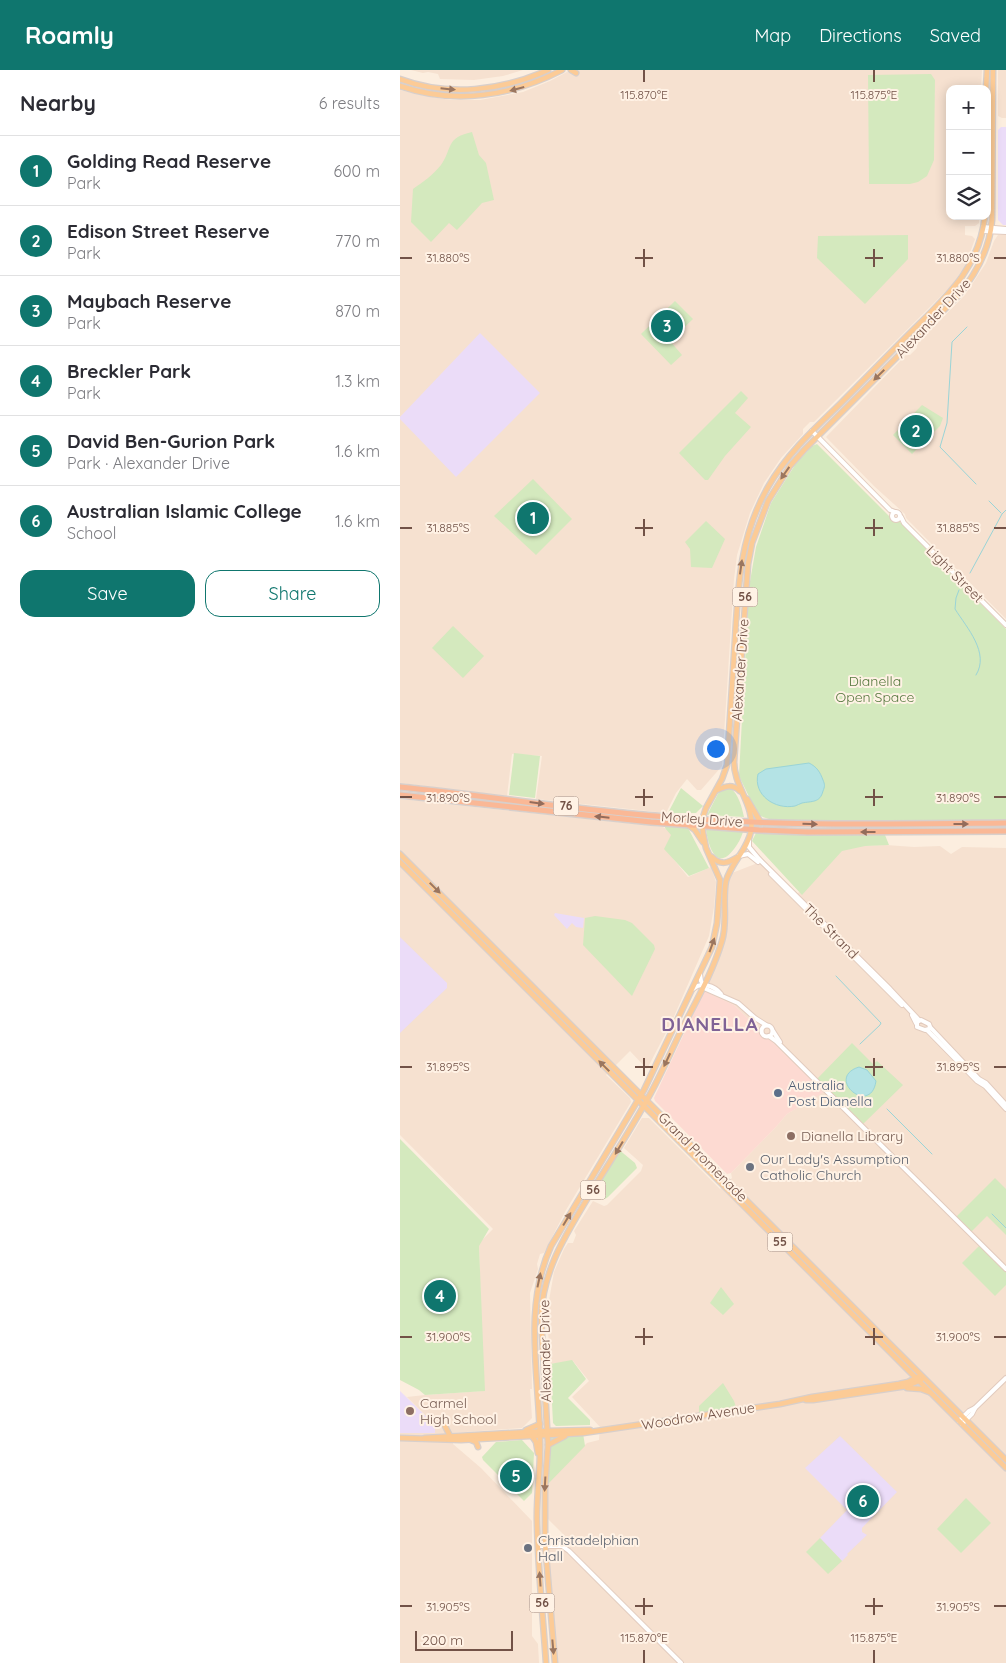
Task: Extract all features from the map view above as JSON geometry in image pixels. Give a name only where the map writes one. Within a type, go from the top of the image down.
[{"type":"highway","name":"Morley Drive","points":[[400,787],[666,817],[751,829],[808,832],[1006,831]]},
{"type":"highway","name":"Morley Drive","points":[[400,795],[688,825],[751,822],[1006,824]]},
{"type":"highway","points":[[488,805],[489,797]]},
{"type":"main road","points":[[400,79],[446,89],[484,89],[515,83],[548,70]]},
{"type":"main road","points":[[401,86],[444,95],[486,95],[527,86],[562,70]]},
{"type":"main road","points":[[986,85],[987,70]]},
{"type":"main road","name":"Alexander Drive","points":[[555,1663],[545,1544],[545,1487],[548,1445],[541,1316],[547,1277],[556,1253],[644,1106],[704,986],[722,942],[726,882],[748,839],[751,829],[750,811],[736,779],[734,762],[746,583],[750,553],[760,520],[768,501],[790,466],[963,290],[979,265],[988,244],[991,230],[993,70]]},
{"type":"main road","name":"Alexander Drive","points":[[546,1663],[537,1522],[540,1424],[534,1322],[536,1293],[544,1262],[555,1238],[641,1095],[693,990],[715,938],[720,876],[707,850],[702,823],[706,808],[717,790],[727,765],[739,581],[747,534],[759,504],[786,460],[812,431],[951,292],[972,263],[979,246],[984,220]]},
{"type":"main road","points":[[717,790],[731,786],[743,794]]},
{"type":"main road","name":"56","points":[[743,794],[762,823]]},
{"type":"main road","points":[[688,825],[695,830],[707,850],[718,862],[730,862],[739,856]]},
{"type":"main road","name":"Grand Promenade","points":[[400,854],[638,1100],[909,1370],[920,1378],[932,1394],[1006,1460]]},
{"type":"main road","name":"Grand Promenade","points":[[400,862],[647,1100],[963,1421],[1006,1468]]},
{"type":"main road","points":[[898,1386],[908,1379],[909,1370]]},
{"type":"main road","name":"Woodrow Avenue","points":[[547,1433],[630,1427],[802,1400],[907,1386],[920,1378]]},
{"type":"main road","points":[[898,1386],[921,1389],[932,1394]]},
{"type":"main road","points":[[440,1423],[444,1424],[450,1436]]},
{"type":"main road","points":[[523,1432],[540,1424]]},
{"type":"main road","name":"Woodrow Avenue","points":[[400,1438],[523,1432],[568,1434],[594,1430]]},
{"type":"main road","name":"Woodrow Avenue","points":[[419,1438],[471,1440],[532,1436],[540,1433]]},
{"type":"main road","points":[[548,1445],[568,1434]]},
{"type":"main road","points":[[532,1436],[540,1459]]},
{"type":"main road","points":[[471,1440],[476,1442],[478,1448]]},
{"type":"street","points":[[983,229],[1006,230]]},
{"type":"street","points":[[812,431],[894,514],[894,520],[899,519],[899,513],[894,514]]},
{"type":"street","name":"Light Street","points":[[899,519],[1006,625]]},
{"type":"street","name":"The Strand","points":[[748,839],[749,847],[758,859],[895,994],[918,1021]]},
{"type":"street","name":"The Strand","points":[[739,856],[750,855],[762,866],[918,1021]]},
{"type":"street","points":[[700,973],[700,981],[706,989],[738,1003],[755,1018],[772,1027],[784,1048]]},
{"type":"street","points":[[693,990],[698,985],[704,986]]},
{"type":"street","points":[[755,1018],[763,1034],[769,1036],[784,1048],[1006,1269]]},
{"type":"street","points":[[1006,1105],[986,1083],[979,1079],[929,1029],[918,1027],[918,1021],[929,1023],[929,1029],[1006,1109]]},
{"type":"street","points":[[762,1030],[766,1025]]},
{"type":"street","points":[[769,1036],[773,1031]]},
{"type":"street","points":[[963,1421],[1006,1378]]},
{"type":"street","points":[[538,1544],[558,1543],[562,1546],[681,1663]]},
{"type":"shaded area","points":[[411,70],[523,70],[503,76],[474,80],[440,79],[438,74]]},
{"type":"shaded area","points":[[578,70],[982,70],[981,85],[946,85],[946,220],[979,220],[979,223],[975,226],[965,226],[965,235],[972,236],[975,239],[965,266],[952,285],[814,422],[810,422],[803,429],[803,434],[781,458],[764,483],[750,513],[737,555],[722,766],[701,790],[697,790],[687,779],[676,793],[666,813],[536,799],[542,756],[512,754],[507,796],[400,783],[400,90],[450,100],[480,100],[523,92],[567,72],[571,73]]},
{"type":"shaded area","points":[[998,70],[1006,70],[1006,118],[998,116]]},
{"type":"shaded area","points":[[1001,127],[1006,127],[1006,225],[1003,225],[998,220],[998,130]]},
{"type":"shaded area","points":[[998,235],[1006,235],[1006,619],[906,518],[905,514],[874,486],[826,437],[906,355],[910,355],[917,348],[917,344],[965,295],[986,263]]},
{"type":"shaded area","points":[[480,333],[540,393],[456,477],[400,417]]},
{"type":"shaded area","points":[[400,799],[663,827],[674,834],[667,851],[688,877],[711,867],[716,882],[709,936],[672,1021],[647,1069],[630,1051],[606,1075],[630,1098],[631,1102],[566,1210],[544,1253],[540,1254],[537,1264],[538,1269],[530,1293],[532,1389],[530,1389],[532,1418],[522,1428],[452,1433],[453,1444],[481,1468],[532,1521],[532,1636],[538,1644],[539,1663],[400,1663],[400,1433],[434,1433],[435,1425],[407,1397],[483,1391],[479,1243],[493,1229],[400,1135]]},
{"type":"shaded area","points":[[854,846],[940,846],[951,854],[962,847],[1006,848],[1006,1663],[557,1663],[547,1541],[560,1541],[569,1548],[573,1544],[548,1519],[548,1482],[587,1443],[599,1440],[600,1427],[572,1397],[589,1381],[573,1361],[550,1364],[547,1312],[554,1272],[564,1249],[568,1243],[573,1243],[576,1235],[574,1231],[593,1201],[604,1206],[607,1205],[641,1171],[643,1165],[624,1148],[642,1118],[649,1118],[720,1189],[732,1178],[731,1173],[787,1114],[823,1092],[734,1005],[704,991],[725,935],[727,883],[732,873],[763,861],[797,894],[841,850]]},
{"type":"shaded area","points":[[555,913],[584,918],[583,928],[576,927],[572,923],[567,929],[554,915]]},
{"type":"shaded area","points":[[400,937],[447,983],[447,988],[400,1033]]},
{"type":"shaded area","points":[[704,991],[734,1005],[824,1092],[787,1114],[731,1173],[727,1174],[654,1098]]},
{"type":"shaded area","name":"Carmel High School","points":[[400,1391],[435,1425],[435,1433],[400,1433]]},
{"type":"shaded area","points":[[840,1436],[897,1492],[862,1528],[862,1532],[867,1535],[842,1561],[820,1538],[847,1510],[805,1468]]},
{"type":"green space","points":[[931,74],[935,80],[934,160],[927,176],[918,182],[910,184],[869,184],[868,75]]},
{"type":"green space","points":[[472,132],[479,155],[486,163],[494,200],[482,203],[457,230],[449,223],[431,242],[411,222],[413,189],[441,165],[451,144],[457,137]]},
{"type":"green space","points":[[908,235],[908,259],[865,304],[817,258],[818,236]]},
{"type":"green space","points":[[675,301],[693,319],[670,341],[682,355],[671,365],[641,334]]},
{"type":"green space","points":[[741,391],[748,398],[735,413],[751,427],[725,456],[708,480],[705,480],[679,453]]},
{"type":"green space","points":[[922,405],[943,418],[940,426],[912,454],[893,435]]},
{"type":"green space","name":"Dianella Open Space","points":[[817,444],[889,516],[898,520],[1006,629],[1006,821],[772,820],[760,816],[756,811],[739,776],[749,587],[756,547],[771,503],[795,465],[812,446]]},
{"type":"green space","points":[[533,479],[572,519],[536,555],[494,516]]},
{"type":"green space","points":[[706,521],[725,539],[712,568],[691,567],[690,549],[685,542]]},
{"type":"green space","points":[[453,626],[484,656],[463,678],[432,648]]},
{"type":"green space","points":[[514,753],[540,756],[535,798],[509,795]]},
{"type":"green space","points":[[681,788],[703,806],[696,813],[668,813]]},
{"type":"green space","points":[[730,788],[738,797],[744,817],[707,815],[720,790]]},
{"type":"green space","points":[[665,825],[688,828],[709,868],[689,876],[664,849],[671,835],[665,828]]},
{"type":"green space","points":[[706,829],[743,832],[734,849],[728,856],[722,858],[714,854],[711,849]]},
{"type":"green space","points":[[756,833],[885,835],[889,845],[865,846],[842,851],[802,895],[752,841]]},
{"type":"green space","points":[[595,916],[625,920],[632,923],[654,945],[655,949],[632,996],[583,945],[585,918]]},
{"type":"green space","points":[[852,1043],[873,1064],[877,1061],[903,1085],[862,1125],[816,1080]]},
{"type":"green space","points":[[400,1139],[489,1229],[479,1246],[485,1391],[425,1395],[400,1380]]},
{"type":"green space","points":[[618,1149],[635,1163],[637,1168],[605,1199],[591,1193]]},
{"type":"green space","points":[[995,1178],[1006,1189],[1006,1235],[987,1216],[970,1233],[955,1218]]},
{"type":"green space","points":[[981,1244],[1006,1269],[1006,1285],[995,1296],[962,1263]]},
{"type":"green space","points":[[721,1287],[734,1304],[723,1315],[710,1303]]},
{"type":"green space","points":[[572,1360],[586,1379],[568,1398],[590,1420],[590,1425],[556,1426],[553,1423],[550,1364]]},
{"type":"green space","points":[[723,1383],[737,1410],[699,1413],[699,1406]]},
{"type":"green space","points":[[583,1433],[585,1446],[545,1487],[547,1436]]},
{"type":"green space","points":[[522,1440],[534,1453],[532,1493],[524,1501],[482,1457],[496,1442]]},
{"type":"green space","points":[[966,1498],[991,1523],[961,1553],[937,1529]]},
{"type":"green space","points":[[820,1538],[842,1561],[828,1574],[806,1552]]},
{"type":"water","points":[[809,763],[818,770],[824,783],[822,795],[818,800],[787,807],[773,803],[762,794],[757,782],[758,774],[766,769]]},
{"type":"water","points":[[859,1067],[867,1070],[876,1081],[872,1091],[866,1096],[852,1092],[846,1079],[849,1072]]},
{"type":"waterway","points":[[967,327],[952,342],[947,423],[940,447],[976,484]]},
{"type":"waterway","points":[[989,501],[1001,513]]},
{"type":"waterway","points":[[970,573],[1006,510]]},
{"type":"waterway","points":[[959,590],[955,609],[971,632],[979,649],[980,667],[976,675]]},
{"type":"waterway","points":[[836,976],[881,1023],[860,1044]]},
{"type":"waterway","points":[[887,1109],[932,1154]]},
{"type":"waterway","points":[[992,1214],[1006,1228]]},
{"type":"place","name":"Maybach Reserve","points":[[667,326]]},
{"type":"place","name":"Edison Street Reserve","points":[[916,431]]},
{"type":"place","name":"Golding Read Reserve","points":[[533,518]]},
{"type":"place","name":"Australia Post Dianella","points":[[778,1093]]},
{"type":"place","name":"Dianella Library","points":[[791,1136]]},
{"type":"place","name":"Our Lady's Assumption Catholic Church","points":[[750,1167]]},
{"type":"place","name":"Breckler Park","points":[[440,1296]]},
{"type":"place","name":"Carmel High School","points":[[410,1411]]},
{"type":"place","name":"David Ben-Gurion Park","points":[[516,1476]]},
{"type":"place","name":"Australian Islamic College","points":[[863,1501]]},
{"type":"place","name":"Christadelphian Hall","points":[[528,1548]]},
{"type":"district","name":"DIANELLA","points":[[710,1024]]}]
